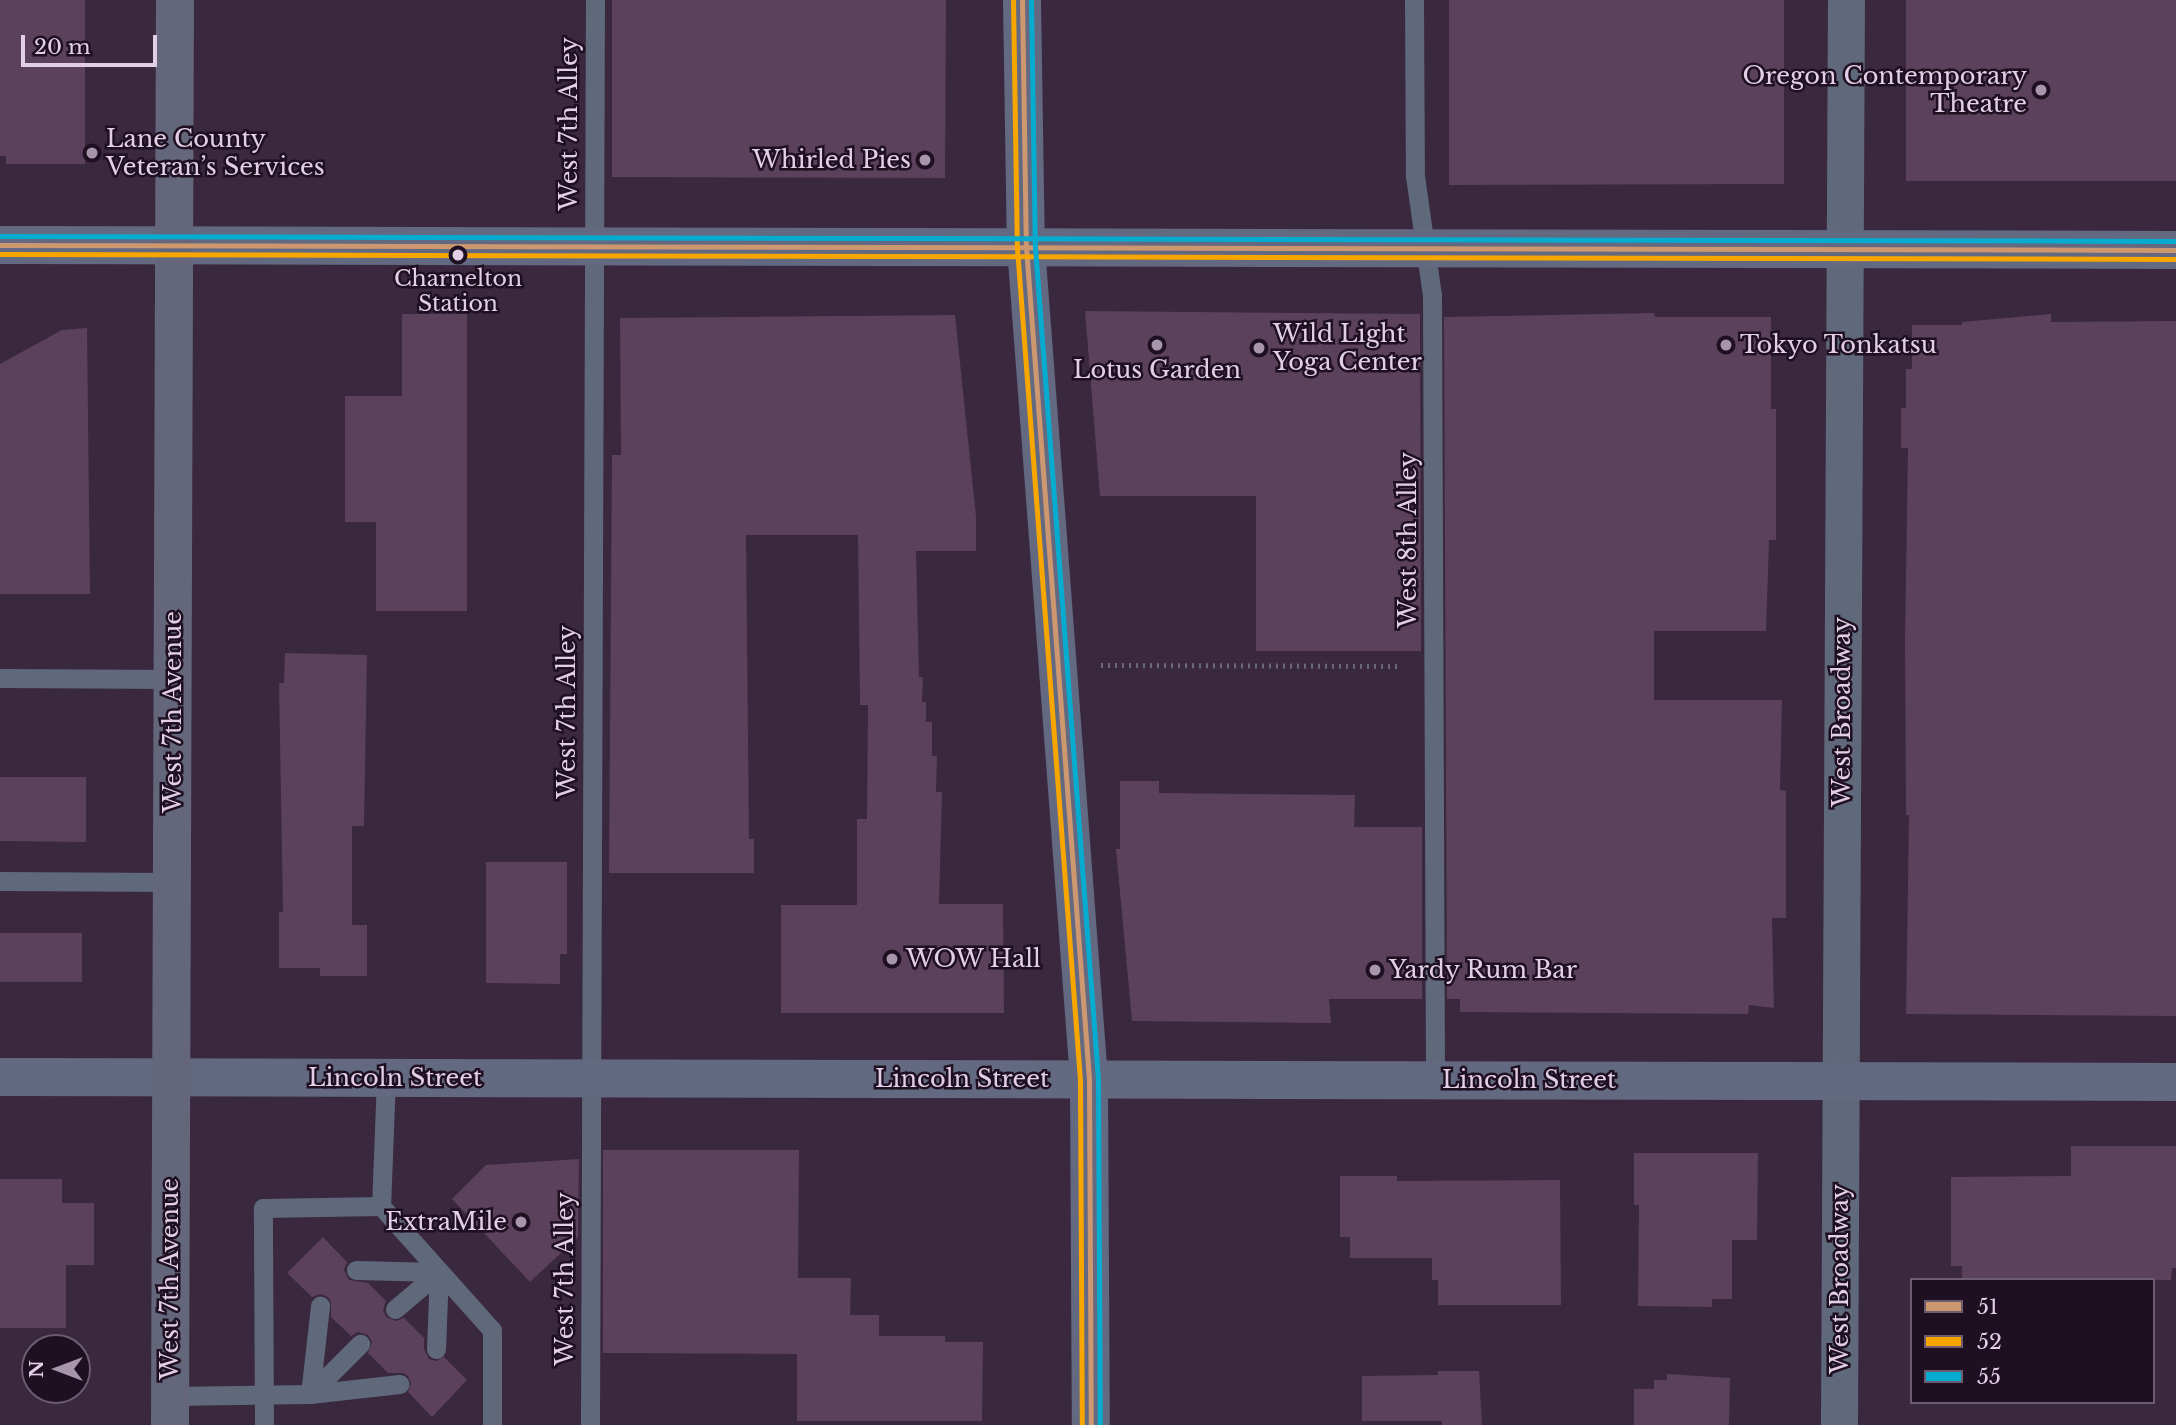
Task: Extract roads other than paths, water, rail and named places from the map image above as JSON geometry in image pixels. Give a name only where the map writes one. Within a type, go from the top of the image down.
[{"type":"main road","name":"West 7th Avenue","points":[[170,1411],[175,0]]},
{"type":"street","points":[[1022,0],[1026,247],[1089,1080],[1091,1425]]},
{"type":"street","name":"West Broadway","points":[[1839,1425],[1846,0]]},
{"type":"street","points":[[0,245],[593,244],[2176,250]]},
{"type":"street","name":"Lincoln Street","points":[[0,1077],[2176,1082]]},
{"type":"lane","name":"West 7th Alley","points":[[590,1425],[595,0]]},
{"type":"lane","name":"West 8th Alley","points":[[1414,0],[1415,176],[1432,295],[1435,1081]]},
{"type":"lane","points":[[0,678],[173,678]]},
{"type":"lane","points":[[0,881],[172,882]]},
{"type":"lane","points":[[386,1078],[381,1206],[492,1329],[492,1425]]},
{"type":"lane","points":[[264,1425],[263,1208],[381,1206]]},
{"type":"lane","points":[[356,1270],[439,1272]]},
{"type":"lane","points":[[395,1309],[439,1272]]},
{"type":"lane","points":[[436,1349],[439,1272]]},
{"type":"lane","points":[[310,1394],[320,1306]]},
{"type":"lane","points":[[310,1394],[360,1344]]},
{"type":"lane","points":[[170,1411],[264,1395],[310,1394],[399,1384]]},
{"type":"place","name":"Oregon Contemporary Theatre","points":[[2041,90]]},
{"type":"place","name":"Lane County Veteran’s Services","points":[[92,153]]},
{"type":"place","name":"Whirled Pies","points":[[925,160]]},
{"type":"place","name":"Charnelton Station","points":[[458,255]]},
{"type":"place","name":"Lotus Garden","points":[[1157,345]]},
{"type":"place","name":"Tokyo Tonkatsu","points":[[1726,345]]},
{"type":"place","name":"Wild Light Yoga Center","points":[[1259,348]]},
{"type":"place","name":"WOW Hall","points":[[892,959]]},
{"type":"place","name":"Yardy Rum Bar","points":[[1375,970]]},
{"type":"place","name":"ExtraMile","points":[[521,1222]]}]
